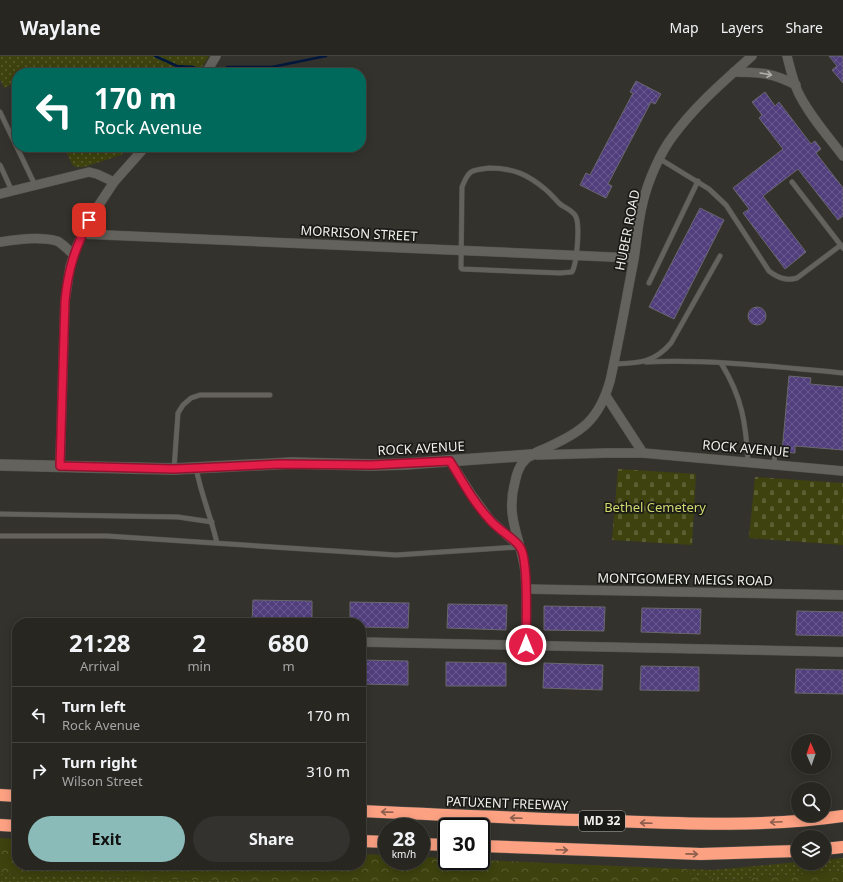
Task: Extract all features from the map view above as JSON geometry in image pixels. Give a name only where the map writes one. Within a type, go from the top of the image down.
[{"type":"highway","points":[[0,795],[12,796]]},
{"type":"highway","name":"PATUXENT FREEWAY","points":[[366,811],[699,824],[793,821],[843,816]]},
{"type":"highway","points":[[0,825],[12,826]]},
{"type":"highway","points":[[366,841],[378,842]]},
{"type":"highway","name":"MD 32","points":[[490,846],[701,854],[757,854],[791,852]]},
{"type":"highway","points":[[831,848],[843,847]]},
{"type":"street","points":[[209,68],[216,56]]},
{"type":"street","name":"HUBER ROAD","points":[[532,455],[564,440],[584,427],[599,410],[606,396],[614,364],[643,201],[650,182],[660,159],[673,136],[684,122],[752,56]]},
{"type":"street","points":[[787,56],[796,86],[810,112],[843,156]]},
{"type":"street","points":[[734,72],[767,73],[782,78],[796,86]]},
{"type":"street","points":[[60,466],[65,301],[67,280],[74,255],[89,220],[114,182],[141,152]]},
{"type":"street","points":[[0,194],[89,172],[114,182]]},
{"type":"street","name":"MORRISON STREET","points":[[82,234],[634,258]]},
{"type":"street","points":[[0,242],[15,239],[36,238],[58,242],[74,255]]},
{"type":"street","points":[[606,396],[643,454]]},
{"type":"street","name":"ROCK AVENUE","points":[[0,465],[174,469],[292,463],[371,465],[532,455],[606,453],[643,454],[843,471]]},
{"type":"street","points":[[526,645],[526,589],[524,566],[513,526],[511,509],[512,490],[521,464],[532,455]]},
{"type":"street","points":[[450,461],[490,520],[520,547]]},
{"type":"street","name":"MONTGOMERY MEIGS ROAD","points":[[526,589],[843,595]]},
{"type":"street","points":[[366,642],[843,652]]},
{"type":"lane","points":[[0,112],[12,137]]},
{"type":"lane","points":[[19,152],[35,185]]},
{"type":"lane","points":[[660,159],[709,188],[726,205],[769,271],[775,276],[790,280],[797,278],[842,247],[792,182]]},
{"type":"lane","points":[[0,165],[12,191]]},
{"type":"lane","points":[[504,168],[524,174],[545,189],[560,204],[574,213],[576,217],[577,255],[574,268],[570,273],[462,269],[460,266],[462,186],[466,175],[472,170],[504,168]]},
{"type":"lane","points":[[649,283],[698,181]]},
{"type":"lane","points":[[646,362],[664,352],[720,256]]},
{"type":"lane","points":[[614,364],[666,361],[721,363],[843,373]]},
{"type":"lane","points":[[721,363],[739,398],[744,423],[748,462]]},
{"type":"lane","points":[[174,469],[178,413],[183,405],[191,398],[200,395],[270,395]]},
{"type":"lane","points":[[774,465],[776,451]]},
{"type":"lane","points":[[196,468],[200,488],[212,522],[217,543]]},
{"type":"lane","points":[[0,514],[178,517],[212,522]]},
{"type":"lane","points":[[0,536],[107,536],[396,555],[520,547]]},
{"type":"green space","points":[[0,56],[209,56],[201,68],[12,68],[12,84],[4,88],[0,79]]},
{"type":"green space","points":[[66,152],[124,152],[121,155],[84,167],[75,167]]},
{"type":"green space","name":"Bethel Cemetery","points":[[618,469],[696,474],[692,545],[612,540]]},
{"type":"green space","points":[[755,477],[843,483],[843,545],[749,538]]},
{"type":"green space","points":[[0,838],[12,839],[12,870],[366,870],[366,854],[378,855],[378,870],[430,870],[430,857],[438,858],[438,870],[490,870],[490,860],[686,869],[691,875],[727,880],[843,871],[843,882],[265,882],[0,874]]},
{"type":"green space","points":[[843,858],[843,871],[727,880],[691,875],[686,869],[713,870],[791,863],[791,870],[831,870],[831,859]]},
{"type":"green space","points":[[0,874],[265,882],[0,882]]},
{"type":"building","points":[[829,56],[843,56],[843,83],[832,70],[837,66]]},
{"type":"building","points":[[636,81],[661,94],[655,104],[651,102],[608,184],[612,186],[606,198],[580,185],[586,173],[590,175],[633,93],[630,92]]},
{"type":"building","points":[[765,92],[775,106],[779,102],[811,144],[815,141],[821,149],[816,153],[843,188],[843,216],[838,220],[798,169],[763,196],[806,252],[785,269],[743,213],[749,209],[733,188],[783,149],[759,118],[762,115],[752,102]]},
{"type":"building","points":[[700,208],[724,220],[674,319],[649,307]]},
{"type":"building","points":[[757,307],[763,310],[766,316],[763,322],[757,325],[751,322],[748,316],[751,310]]},
{"type":"building","points":[[789,376],[811,378],[810,384],[843,387],[843,450],[795,446],[795,453],[782,452]]},
{"type":"building","points":[[253,600],[312,601],[312,618],[252,618]]},
{"type":"building","points":[[350,602],[409,603],[408,628],[366,627],[366,618],[350,618]]},
{"type":"building","points":[[448,604],[507,605],[506,630],[447,628]]},
{"type":"building","points":[[544,606],[605,607],[604,631],[544,630]]},
{"type":"building","points":[[642,608],[701,609],[700,634],[641,632]]},
{"type":"building","points":[[797,611],[843,612],[843,636],[796,635]]},
{"type":"building","points":[[366,660],[408,661],[408,685],[366,684]]},
{"type":"building","points":[[446,662],[506,663],[506,686],[446,686]]},
{"type":"building","points":[[544,663],[603,665],[602,690],[543,688]]},
{"type":"building","points":[[641,666],[699,667],[699,691],[640,690]]},
{"type":"building","points":[[796,669],[843,670],[843,694],[795,693]]},
{"type":"waterway","points":[[155,56],[177,66],[194,67]]},
{"type":"waterway","points":[[227,67],[272,67],[326,56]]},
{"type":"route","points":[[89,220],[74,255],[67,280],[65,301],[60,466],[174,469],[256,464],[292,463],[371,465],[450,461],[490,520],[520,547],[525,570],[526,645]]}]
